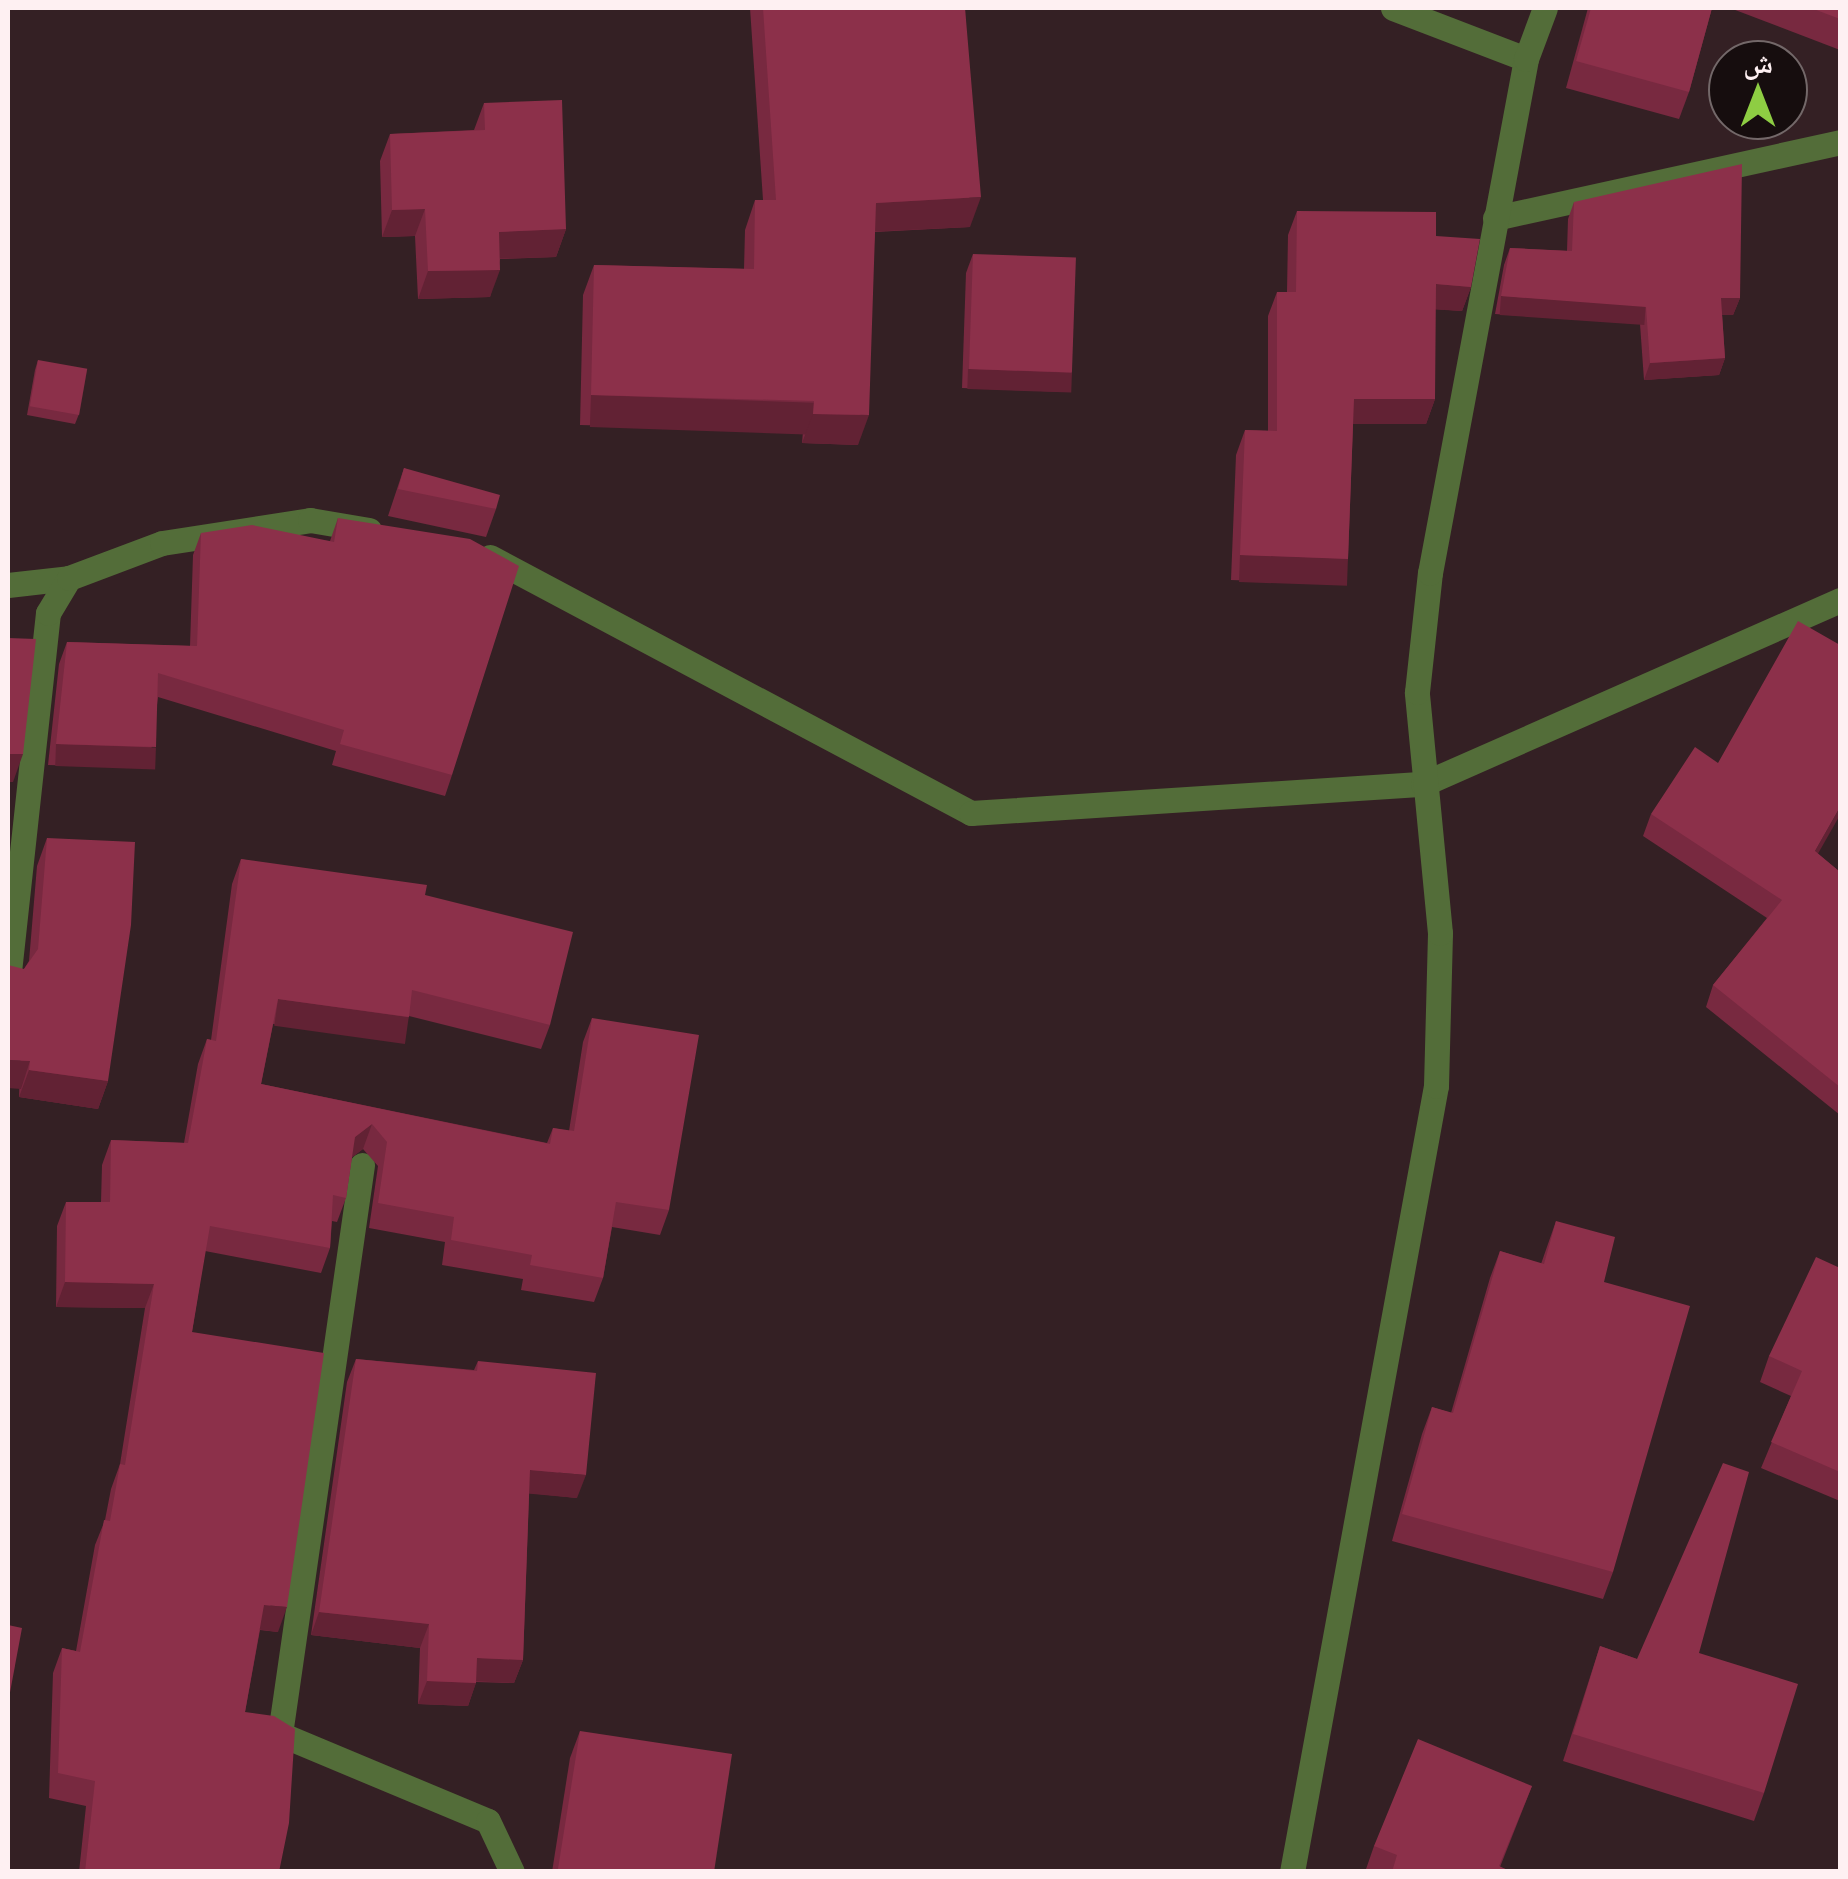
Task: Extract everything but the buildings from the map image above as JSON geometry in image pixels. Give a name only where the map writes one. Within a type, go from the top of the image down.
[{"type":"street","points":[[1393,8],[1526,59]]},
{"type":"street","points":[[1292,1872],[1436,1086],[1440,933],[1417,692],[1430,573],[1526,59],[1545,8]]},
{"type":"street","points":[[1495,218],[1840,142]]},
{"type":"street","points":[[8,585],[69,578],[162,543],[310,520],[388,532]]},
{"type":"street","points":[[467,545],[971,812],[1424,784],[1840,600]]},
{"type":"street","points":[[8,981],[48,614],[69,578]]},
{"type":"street","points":[[362,1165],[280,1734],[488,1821],[512,1872]]}]
